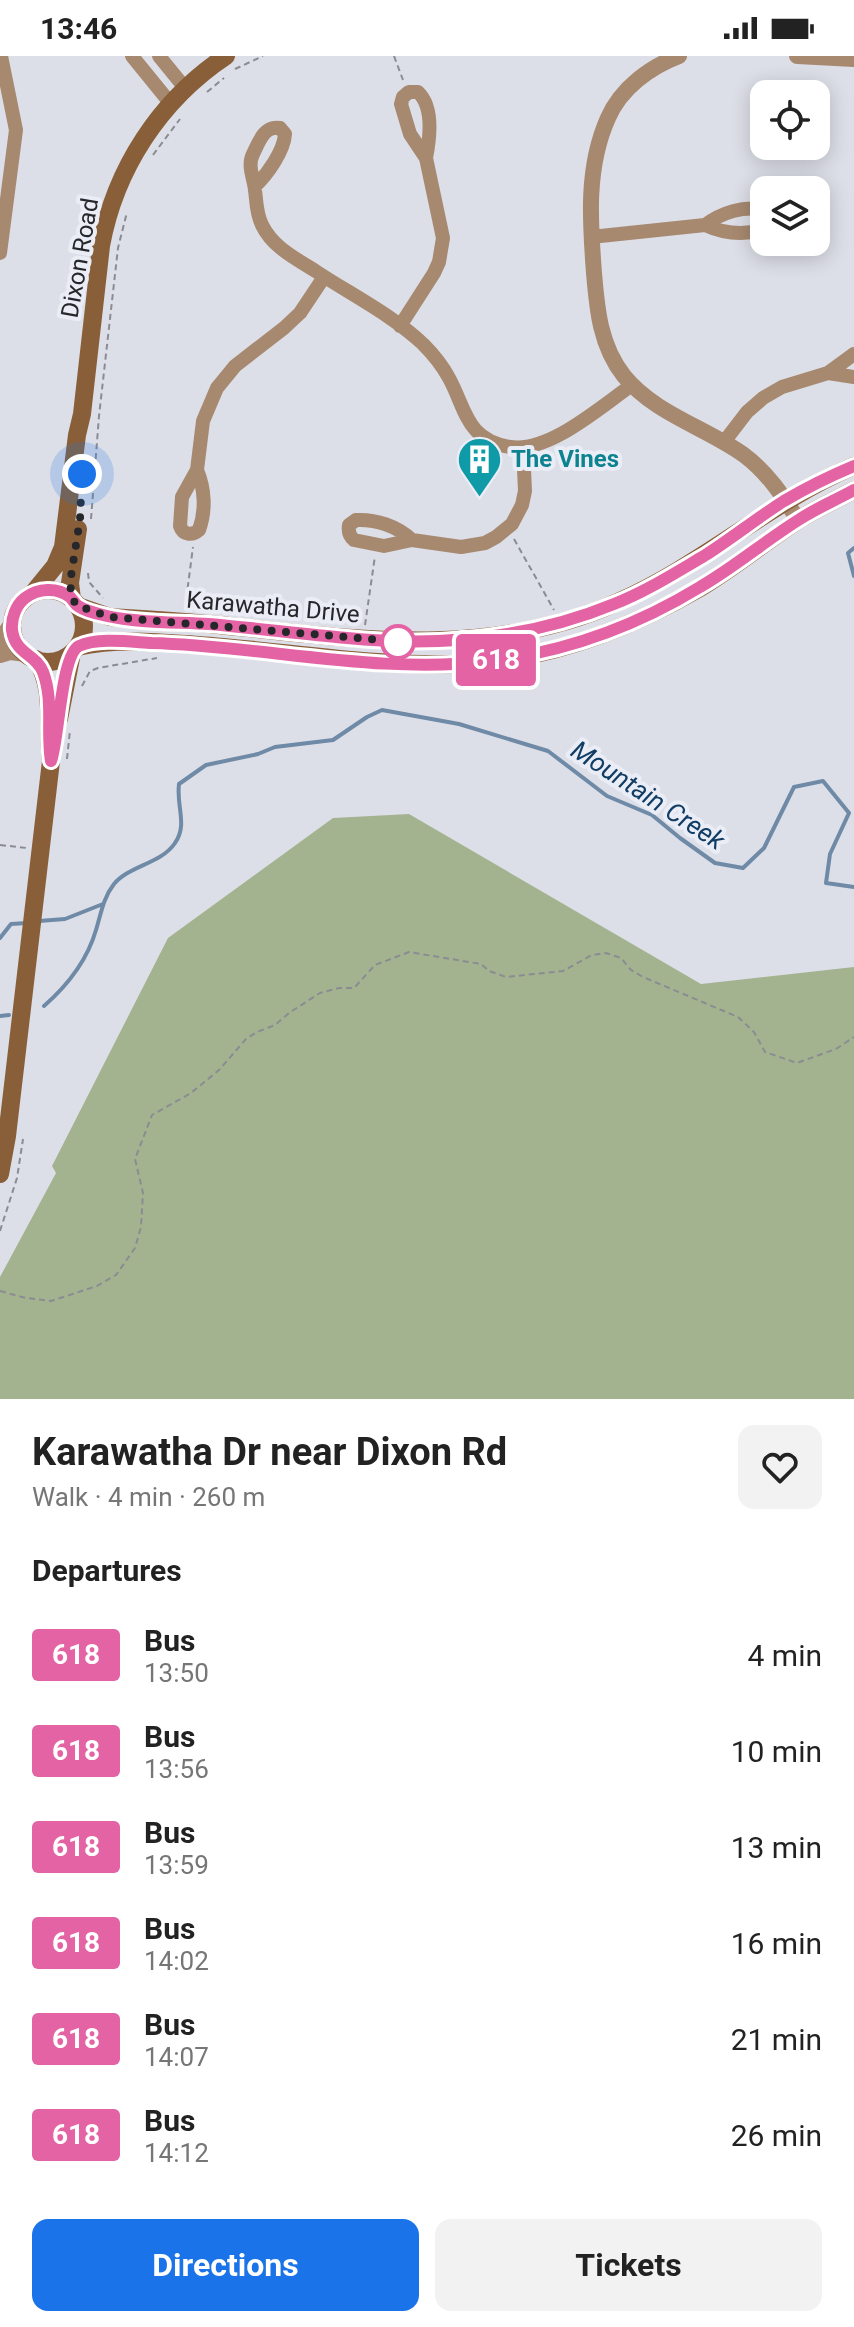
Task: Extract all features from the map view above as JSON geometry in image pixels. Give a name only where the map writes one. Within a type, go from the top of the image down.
[{"type":"main road","name":"Dixon Road","points":[[33,593],[55,566],[63,547],[106,221],[125,170],[145,137],[230,63]]},
{"type":"main road","name":"Dixon Road","points":[[75,602],[70,583],[81,505],[82,414]]},
{"type":"main road","name":"Karawatha Drive","points":[[75,602],[110,617],[214,624],[349,639],[405,642],[492,637],[536,629],[616,604],[708,553],[786,500],[854,466]]},
{"type":"main road","name":"Karawatha Drive","points":[[74,650],[111,641],[435,664],[519,657],[585,640],[652,614],[702,586],[798,520],[854,490]]},
{"type":"main road","points":[[0,1174],[35,895],[59,761],[56,748],[63,692],[74,650],[84,630],[83,617],[75,602],[56,591],[44,590],[23,599],[16,608],[12,623],[15,642],[43,671],[50,704],[48,744],[59,761]]},
{"type":"main road","points":[[31,657],[53,662],[74,650]]},
{"type":"street","points":[[0,253],[16,130],[1,56]]},
{"type":"street","points":[[132,56],[177,109]]},
{"type":"street","points":[[159,56],[194,92]]},
{"type":"street","points":[[679,56],[656,61],[625,91],[608,117],[594,166],[591,237],[601,329],[612,358],[632,385],[657,406],[745,456],[765,473],[798,520]]},
{"type":"street","points":[[797,56],[854,59]]},
{"type":"street","points":[[400,326],[434,273],[442,250],[442,228],[426,158],[430,122],[424,98],[418,92],[409,92],[401,104],[410,134],[426,158]]},
{"type":"street","points":[[255,186],[257,214],[267,234],[287,253],[425,345],[443,367],[467,420],[500,445],[523,448],[553,438],[632,385]]},
{"type":"street","points":[[591,237],[705,225],[731,211],[750,209]]},
{"type":"street","points":[[705,225],[713,229],[750,232]]},
{"type":"street","points":[[197,470],[182,497],[179,521],[181,530],[189,534],[199,530],[201,522],[204,499],[197,470],[203,421],[217,388],[235,366],[300,313],[324,277]]},
{"type":"street","points":[[724,442],[747,412],[763,398],[782,387],[828,373],[854,354]]},
{"type":"street","points":[[828,373],[854,377]]},
{"type":"street","points":[[412,540],[472,547],[506,530],[517,516],[525,491],[523,448]]},
{"type":"street","points":[[0,640],[12,623]]},
{"type":"street","points":[[0,655],[10,652],[31,657]]},
{"type":"path","points":[[230,63],[263,56]]},
{"type":"path","points":[[394,56],[409,92]]},
{"type":"path","points":[[194,92],[224,78]]},
{"type":"path","points":[[152,157],[177,109]]},
{"type":"path","points":[[90,531],[118,248],[127,209]]},
{"type":"path","points":[[506,530],[517,542],[555,610]]},
{"type":"path","points":[[185,608],[193,547],[189,534]]},
{"type":"path","points":[[365,626],[375,559]]},
{"type":"path","points":[[88,574],[94,590],[110,601]]},
{"type":"path","points":[[80,688],[90,671],[112,664],[155,658]]},
{"type":"path","points":[[59,761],[70,731]]},
{"type":"path","points":[[0,845],[28,848]]},
{"type":"path","points":[[0,1291],[51,1301],[97,1286],[116,1275],[135,1248],[141,1227],[143,1193],[135,1159],[152,1115],[191,1093],[257,1032],[275,1025],[320,993],[354,988],[375,965],[409,952],[481,964],[489,971],[506,977],[563,971],[592,955],[606,953],[621,958],[631,970],[643,977],[738,1017],[754,1032],[765,1052],[797,1063],[836,1049],[854,1037]]},
{"type":"green space","points":[[409,814],[701,984],[854,967],[854,1399],[0,1399],[0,1277],[56,1173],[52,1166],[168,938],[333,818]]},
{"type":"waterway","name":"Mountain Creek","points":[[854,548],[848,553],[854,576]]},
{"type":"waterway","name":"Mountain Creek","points":[[44,1006],[69,981],[82,962],[114,884],[128,873],[162,856],[175,843],[181,829],[179,784],[206,765],[258,754],[275,747],[333,740],[382,710],[459,724],[548,751],[607,796],[652,815],[715,863],[743,868],[764,848],[794,787],[823,781],[849,813],[830,854],[826,883],[854,887]]},
{"type":"waterway","points":[[39,921],[65,919],[103,904]]},
{"type":"waterway","points":[[0,938],[11,924],[27,923]]},
{"type":"waterway","name":"Mountain Creek","points":[[0,1016],[9,1015]]},
{"type":"bus line","name":"618","points":[[854,466],[786,500],[708,553],[616,604],[536,629],[450,641],[349,639],[214,624],[110,617],[78,606],[64,594],[44,590],[23,599],[12,619],[12,631],[15,642],[22,651],[36,659],[43,671],[50,704],[48,744],[51,761],[56,748],[68,667],[77,647],[111,641],[183,644],[332,659],[435,664],[462,664],[550,651],[626,626],[652,614],[702,586],[812,511],[854,490]]},
{"type":"place","name":"The Vines","points":[[480,498]]},
{"type":"route","points":[[82,474],[80,519],[70,583],[72,599],[78,606],[110,617],[405,642],[398,642]]}]
